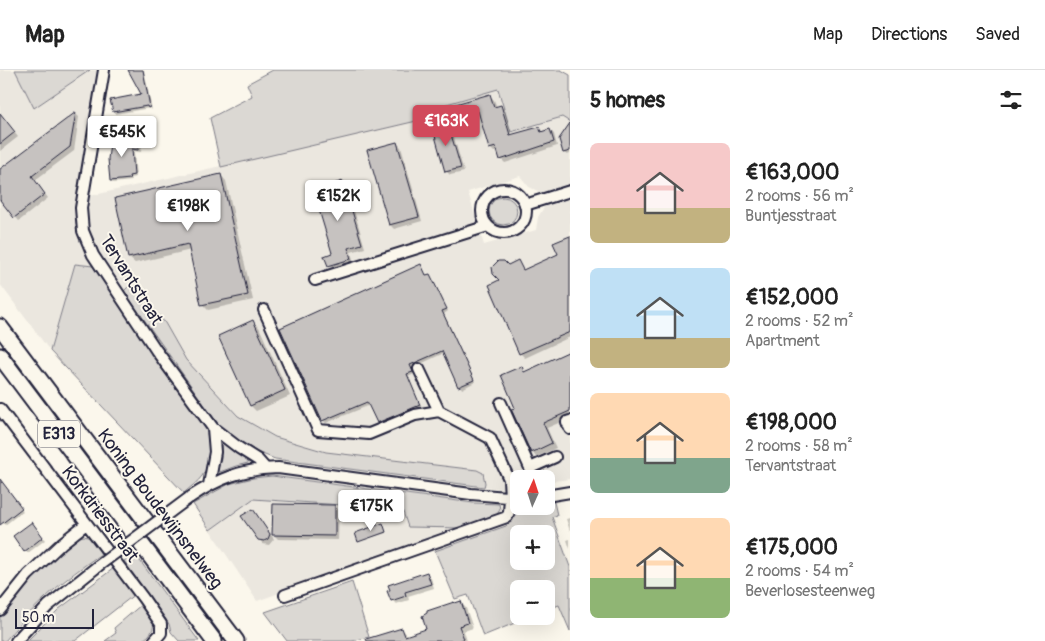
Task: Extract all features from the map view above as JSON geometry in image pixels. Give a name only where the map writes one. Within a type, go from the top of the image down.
[{"type":"highway","name":"Koning Boudewijnsnelweg","points":[[0,326],[236,641]]},
{"type":"highway","name":"Koning Boudewijnsnelweg","points":[[0,356],[214,641]]},
{"type":"street","name":"Tervantstraat","points":[[104,70],[82,195],[81,220],[85,236],[101,269],[156,350],[213,428],[258,460],[265,468]]},
{"type":"street","points":[[496,190],[510,190],[517,193],[525,205],[524,219],[515,230],[508,233],[501,233],[488,226],[484,220],[482,206],[490,194],[496,190]]},
{"type":"street","points":[[525,205],[570,191]]},
{"type":"street","points":[[315,280],[488,226]]},
{"type":"street","points":[[264,310],[318,430],[369,434],[415,415],[439,411]]},
{"type":"street","points":[[419,369],[439,411],[490,438],[510,484]]},
{"type":"street","points":[[501,403],[530,468],[555,457]]},
{"type":"street","name":"Korkdriesstraat","points":[[0,409],[161,624],[161,633],[154,641]]},
{"type":"street","points":[[570,421],[567,422],[570,429]]},
{"type":"street","points":[[209,485],[215,452],[213,428]]},
{"type":"street","points":[[16,641],[48,606],[98,566],[189,498],[209,485],[238,473],[265,468],[286,469],[510,498]]},
{"type":"street","points":[[555,494],[570,492]]},
{"type":"street","points":[[285,595],[500,521],[507,518],[510,509]]},
{"type":"street","points":[[0,610],[28,575],[62,543],[86,524]]},
{"type":"shaded area","points":[[0,70],[15,70],[34,108],[90,70],[97,70],[76,202],[76,228],[82,248],[93,266],[75,264],[50,351],[0,284]]},
{"type":"shaded area","points":[[15,70],[90,70],[34,108]]},
{"type":"shaded area","points":[[273,70],[561,70],[570,75],[570,122],[562,117],[511,132],[498,89],[440,106],[442,115],[221,167],[210,118],[252,96],[247,84]]},
{"type":"shaded area","points":[[498,88],[511,132],[562,117],[570,122],[570,185],[548,192],[540,192],[529,187],[520,176],[468,192],[484,245],[536,230],[538,217],[545,206],[570,197],[570,479],[555,481],[555,470],[510,470],[510,485],[501,489],[484,487],[485,483],[477,470],[326,452],[276,437],[238,416],[186,360],[165,323],[132,283],[124,291],[96,247],[90,231],[87,215],[90,196],[442,115],[440,106]]},
{"type":"shaded area","points":[[503,197],[513,201],[517,211],[513,221],[503,225],[493,221],[489,211],[493,201]]},
{"type":"shaded area","points":[[75,264],[93,266],[206,428],[209,446],[205,470],[200,478],[184,493],[50,351]]},
{"type":"shaded area","points":[[132,283],[165,323],[186,360],[238,416],[275,437],[326,452],[477,470],[483,473],[484,487],[275,459],[240,443],[223,431],[124,291]]},
{"type":"shaded area","points":[[221,442],[252,462],[217,473],[221,458]]},
{"type":"shaded area","points":[[272,476],[473,503],[499,504],[500,509],[496,517],[461,528],[408,527],[402,509],[253,499],[210,530],[193,504],[229,484],[253,478]]},
{"type":"shaded area","points":[[253,499],[402,510],[408,527],[461,528],[257,601],[210,530]]},
{"type":"shaded area","points":[[555,506],[557,515],[552,517],[555,525],[510,525],[510,570],[555,570],[555,525],[570,567],[570,631],[559,605],[555,607],[555,580],[510,580],[510,625],[483,636],[468,595],[455,599],[435,551],[506,526],[515,515],[555,515]]},
{"type":"shaded area","points":[[79,537],[91,538],[101,554],[62,583],[38,604],[5,641],[0,641],[0,616],[31,577]]},
{"type":"shaded area","points":[[135,554],[199,641],[179,641],[171,632],[169,624],[124,561]]},
{"type":"shaded area","points":[[114,568],[135,594],[75,641],[27,641],[59,609]]},
{"type":"shaded area","points":[[352,582],[369,637],[352,641],[287,641],[265,612]]},
{"type":"shaded area","points":[[142,604],[150,613],[153,621],[153,629],[146,638],[138,641],[105,641],[116,633],[114,628]]},
{"type":"building","points":[[128,70],[143,70],[150,107],[113,112],[110,100],[141,94]]},
{"type":"building","points":[[490,94],[494,107],[501,105],[510,135],[539,127],[541,132],[550,129],[554,142],[500,160],[496,147],[489,149],[478,111],[448,119],[445,107]]},
{"type":"building","points":[[76,112],[70,147],[32,176],[45,194],[14,218],[0,200],[0,169]]},
{"type":"building","points":[[0,113],[15,132],[0,144]]},
{"type":"building","points":[[447,121],[461,168],[445,172],[432,125]]},
{"type":"building","points":[[570,123],[570,151],[563,153],[559,139]]},
{"type":"building","points":[[111,136],[140,141],[138,150],[132,149],[134,175],[129,176],[130,179],[110,181],[108,159]]},
{"type":"building","points":[[397,142],[419,217],[389,225],[367,150]]},
{"type":"building","points":[[221,174],[248,295],[201,305],[188,244],[128,258],[115,198]]},
{"type":"building","points":[[343,181],[362,244],[348,248],[351,259],[328,266],[324,256],[332,253],[313,190]]},
{"type":"building","points":[[570,236],[570,332],[519,354],[489,285],[499,280],[493,274],[492,267],[498,261],[504,261],[508,265],[518,260],[523,270],[558,254],[553,243]]},
{"type":"building","points":[[421,264],[426,275],[430,274],[447,309],[442,311],[474,380],[458,387],[442,351],[410,365],[413,372],[407,374],[420,405],[377,423],[367,402],[322,421],[280,328]]},
{"type":"building","points":[[253,320],[285,390],[250,406],[218,336]]},
{"type":"building","points":[[570,351],[570,411],[543,423],[552,443],[531,453],[511,409],[515,408],[501,375],[522,366],[524,372]]},
{"type":"building","points":[[0,479],[22,508],[0,525]]},
{"type":"building","points":[[273,504],[335,505],[335,536],[272,535]]},
{"type":"building","points":[[253,509],[270,534],[268,539],[264,541],[258,540],[241,516]]},
{"type":"building","points":[[32,522],[43,537],[24,552],[13,536]]},
{"type":"building","points":[[383,523],[386,532],[358,542],[355,533]]},
{"type":"building","points":[[427,572],[431,584],[405,592],[406,596],[391,601],[387,591],[390,590],[388,585]]},
{"type":"building","points":[[461,601],[468,623],[459,626],[464,639],[459,641],[367,641],[366,639],[402,628],[405,636],[426,629],[422,616],[427,611]]}]
